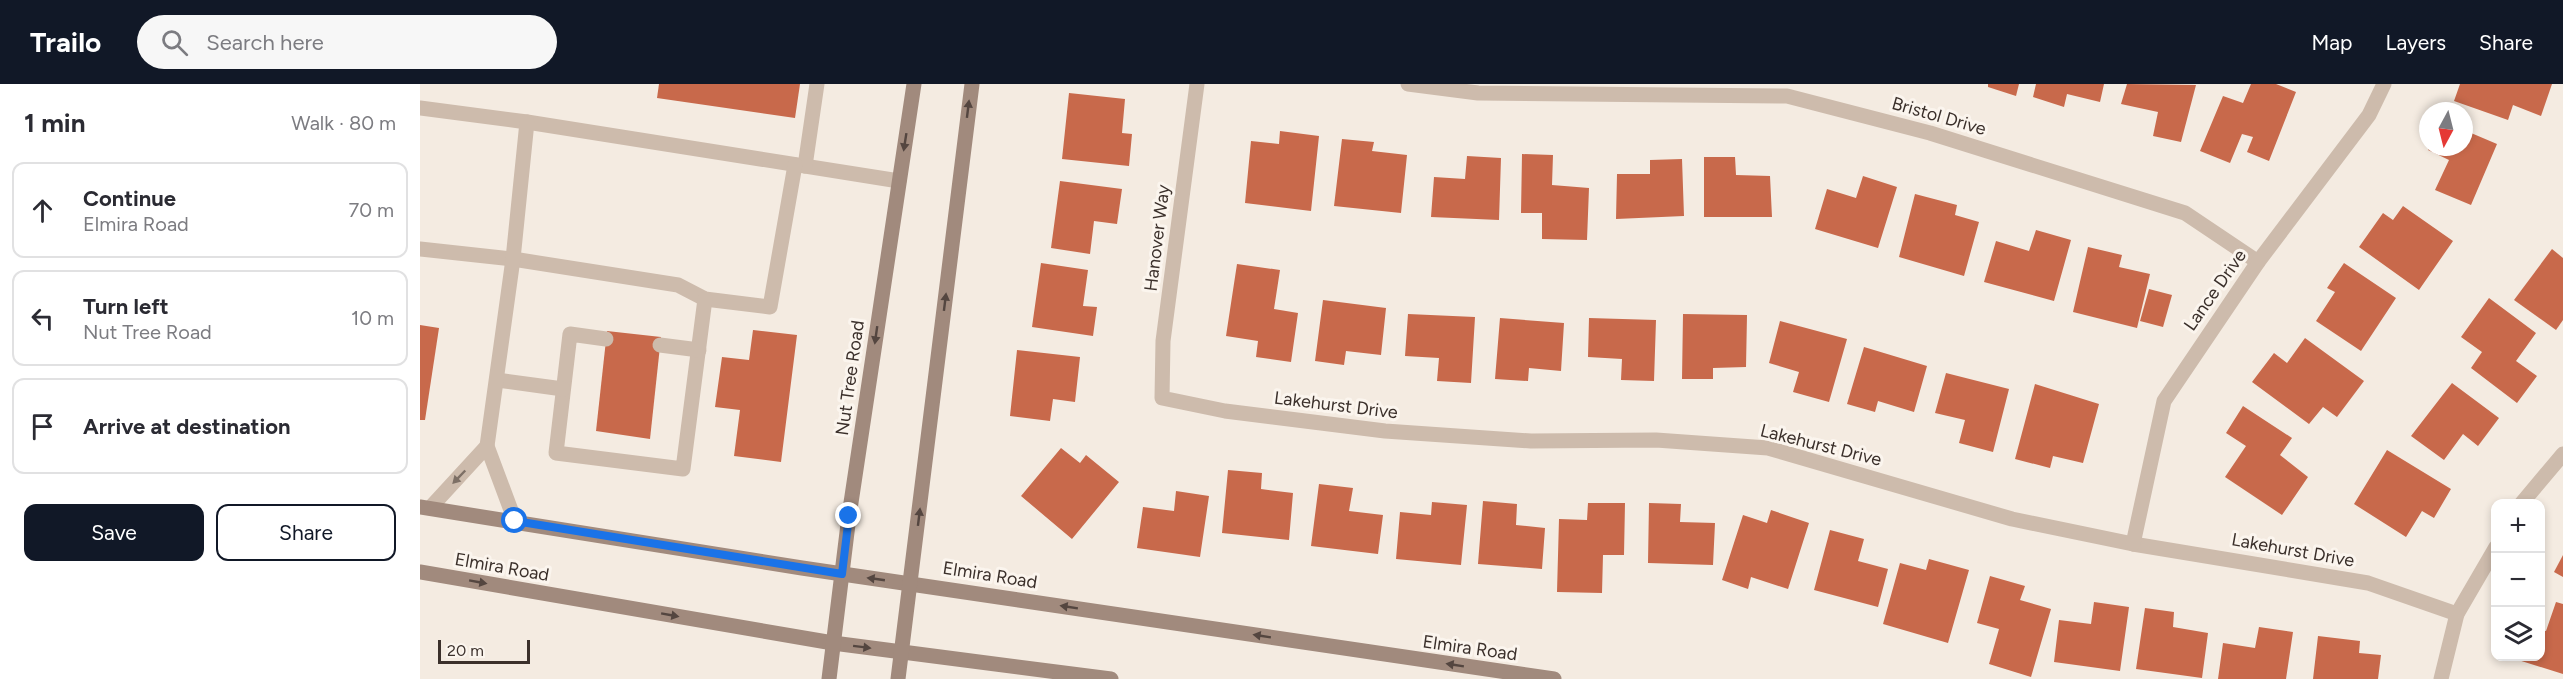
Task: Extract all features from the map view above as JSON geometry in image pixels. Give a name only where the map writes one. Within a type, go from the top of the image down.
[{"type":"main road","name":"Nut Tree Road","points":[[829,679],[842,574],[914,84]]},
{"type":"main road","points":[[898,679],[972,84]]},
{"type":"main road","name":"Elmira Road","points":[[423,509],[515,521],[842,574],[1554,679]]},
{"type":"main road","name":"Elmira Road","points":[[420,572],[833,643],[1111,679]]},
{"type":"street","points":[[420,249],[513,259],[678,285],[705,299],[770,307],[818,84]]},
{"type":"street","name":"Hanover Way","points":[[1162,398],[1163,341],[1197,84]]},
{"type":"street","name":"Bristol Drive","points":[[1408,84],[1478,93],[1787,96],[1930,133],[2185,213],[2258,261]]},
{"type":"street","name":"Lance Drive","points":[[2133,544],[2164,401],[2258,261],[2369,115],[2384,84]]},
{"type":"street","points":[[420,108],[527,122],[899,181]]},
{"type":"street","points":[[515,521],[487,446],[513,259],[527,122]]},
{"type":"street","points":[[606,339],[570,334],[555,453],[684,469],[705,299]]},
{"type":"street","points":[[660,345],[699,350]]},
{"type":"street","points":[[496,380],[563,389]]},
{"type":"street","name":"Lakehurst Drive","points":[[1162,398],[1225,411],[1385,431],[1531,441],[1656,440],[1768,448],[2012,519],[2133,544],[2368,583],[2457,614]]},
{"type":"street","points":[[423,509],[487,446]]},
{"type":"street","points":[[2525,499],[2563,454]]},
{"type":"street","points":[[2441,679],[2457,614],[2493,553]]},
{"type":"building","points":[[659,84],[800,84],[795,118],[657,98]]},
{"type":"building","points":[[1988,84],[2019,84],[2016,96],[1988,87]]},
{"type":"building","points":[[2036,84],[2104,84],[2100,102],[2067,94],[2064,107],[2033,97]]},
{"type":"building","points":[[2127,84],[2196,85],[2181,142],[2153,136],[2158,112],[2121,104]]},
{"type":"building","points":[[2251,84],[2276,84],[2296,92],[2269,161],[2247,152],[2253,137],[2242,134],[2230,163],[2200,151],[2223,96],[2243,103]]},
{"type":"building","points":[[2460,84],[2552,84],[2541,116],[2513,105],[2508,120],[2473,108],[2473,102],[2454,101]]},
{"type":"building","points":[[1069,93],[1125,99],[1122,133],[1132,134],[1129,166],[1062,159]]},
{"type":"building","points":[[1280,131],[1319,136],[1311,211],[1245,203],[1251,141],[1279,144]]},
{"type":"building","points":[[2473,134],[2497,144],[2471,205],[2435,190],[2449,160],[2441,156],[2473,156]]},
{"type":"building","points":[[1342,139],[1374,142],[1372,151],[1407,155],[1401,213],[1334,206]]},
{"type":"building","points":[[1522,154],[1553,155],[1552,185],[1589,188],[1587,240],[1542,239],[1542,213],[1521,213]]},
{"type":"building","points":[[1467,156],[1501,158],[1499,220],[1431,217],[1434,177],[1465,179]]},
{"type":"building","points":[[1704,157],[1735,157],[1736,175],[1770,176],[1772,217],[1704,217]]},
{"type":"building","points":[[1682,159],[1684,216],[1616,219],[1617,174],[1650,174],[1650,160]]},
{"type":"building","points":[[1863,176],[1897,187],[1878,248],[1815,229],[1827,189],[1856,198]]},
{"type":"building","points":[[1060,181],[1122,189],[1117,224],[1094,221],[1090,254],[1051,248]]},
{"type":"building","points":[[1915,194],[1957,205],[1955,215],[1979,222],[1964,276],[1899,257]]},
{"type":"building","points":[[2403,206],[2453,241],[2419,290],[2359,247],[2383,213],[2393,220]]},
{"type":"building","points":[[2036,230],[2071,240],[2054,301],[1984,282],[1996,241],[2029,251]]},
{"type":"building","points":[[2088,247],[2122,255],[2119,267],[2150,274],[2137,328],[2073,312]]},
{"type":"building","points":[[2552,249],[2563,258],[2563,320],[2556,330],[2514,300]]},
{"type":"building","points":[[1041,263],[1088,270],[1083,306],[1097,307],[1093,336],[1032,327]]},
{"type":"building","points":[[2344,263],[2396,298],[2361,351],[2316,321],[2335,292],[2327,288]]},
{"type":"building","points":[[1237,264],[1280,270],[1274,309],[1298,313],[1291,362],[1256,357],[1258,341],[1226,336]]},
{"type":"building","points":[[2149,289],[2172,295],[2163,327],[2140,321]]},
{"type":"building","points":[[2489,298],[2536,333],[2516,361],[2537,376],[2517,403],[2471,368],[2482,352],[2461,337]]},
{"type":"building","points":[[1323,300],[1386,308],[1381,355],[1346,351],[1344,365],[1315,361]]},
{"type":"building","points":[[1408,314],[1475,317],[1471,383],[1437,381],[1439,358],[1405,356]]},
{"type":"building","points":[[1683,314],[1747,315],[1746,367],[1713,368],[1713,379],[1682,379]]},
{"type":"building","points":[[1500,318],[1564,323],[1561,371],[1529,368],[1528,381],[1495,379]]},
{"type":"building","points":[[1589,318],[1656,320],[1654,381],[1621,380],[1622,359],[1588,357]]},
{"type":"building","points":[[1780,321],[1847,339],[1829,402],[1793,392],[1799,372],[1769,363]]},
{"type":"building","points":[[420,325],[439,328],[425,420],[420,420]]},
{"type":"building","points":[[753,330],[797,335],[781,462],[734,456],[740,410],[715,407],[722,357],[749,360]]},
{"type":"building","points":[[607,331],[661,337],[650,439],[596,431]]},
{"type":"building","points":[[2305,338],[2364,381],[2337,417],[2323,407],[2309,424],[2252,382],[2274,353],[2287,363]]},
{"type":"building","points":[[1864,347],[1927,366],[1914,412],[1878,401],[1875,412],[1847,404]]},
{"type":"building","points":[[1017,350],[1080,357],[1075,402],[1053,399],[1050,421],[1010,416]]},
{"type":"building","points":[[1946,373],[2009,389],[1993,452],[1959,443],[1965,420],[1935,413]]},
{"type":"building","points":[[2452,383],[2499,418],[2478,446],[2463,434],[2444,460],[2411,436]]},
{"type":"building","points":[[2035,384],[2099,404],[2083,463],[2053,456],[2050,468],[2015,459]]},
{"type":"building","points":[[2243,406],[2292,438],[2280,455],[2308,477],[2282,515],[2225,477],[2246,446],[2226,433]]},
{"type":"building","points":[[1061,448],[1080,463],[1086,455],[1119,482],[1072,539],[1021,496]]},
{"type":"building","points":[[2387,450],[2451,489],[2434,518],[2422,511],[2406,537],[2354,504]]},
{"type":"building","points":[[1228,470],[1262,473],[1261,489],[1293,493],[1289,540],[1222,533]]},
{"type":"building","points":[[1319,484],[1353,488],[1349,511],[1383,515],[1378,554],[1311,546]]},
{"type":"building","points":[[1176,491],[1209,496],[1200,557],[1137,548],[1143,507],[1174,511]]},
{"type":"building","points":[[1483,501],[1517,504],[1516,525],[1545,528],[1542,569],[1478,564]]},
{"type":"building","points":[[1432,502],[1467,505],[1461,565],[1396,559],[1400,512],[1431,515]]},
{"type":"building","points":[[1588,503],[1625,503],[1624,555],[1603,555],[1602,593],[1557,592],[1559,519],[1587,520]]},
{"type":"building","points":[[1649,503],[1681,504],[1680,522],[1715,523],[1713,565],[1648,563]]},
{"type":"building","points":[[1771,510],[1809,523],[1788,589],[1751,577],[1748,589],[1722,580],[1743,515],[1767,523]]},
{"type":"building","points":[[1830,530],[1864,539],[1858,561],[1888,569],[1878,607],[1814,590]]},
{"type":"building","points":[[2563,555],[2563,577],[2554,572]]},
{"type":"building","points":[[1929,559],[1969,570],[1948,643],[1883,624],[1900,563],[1926,570]]},
{"type":"building","points":[[1990,576],[2025,586],[2020,600],[2051,609],[2031,677],[1989,664],[1999,629],[1977,623]]},
{"type":"building","points":[[2094,602],[2129,607],[2120,671],[2054,662],[2059,620],[2091,624]]},
{"type":"building","points":[[2556,602],[2563,604],[2563,674],[2521,661],[2545,661],[2546,631]]},
{"type":"building","points":[[2145,608],[2174,612],[2173,627],[2208,633],[2202,678],[2136,669]]},
{"type":"building","points":[[2259,627],[2293,632],[2286,679],[2218,679],[2223,643],[2255,648]]},
{"type":"building","points":[[2318,636],[2360,641],[2359,653],[2381,655],[2378,679],[2313,679]]},
{"type":"route","points":[[515,521],[842,574],[849,516]]}]
